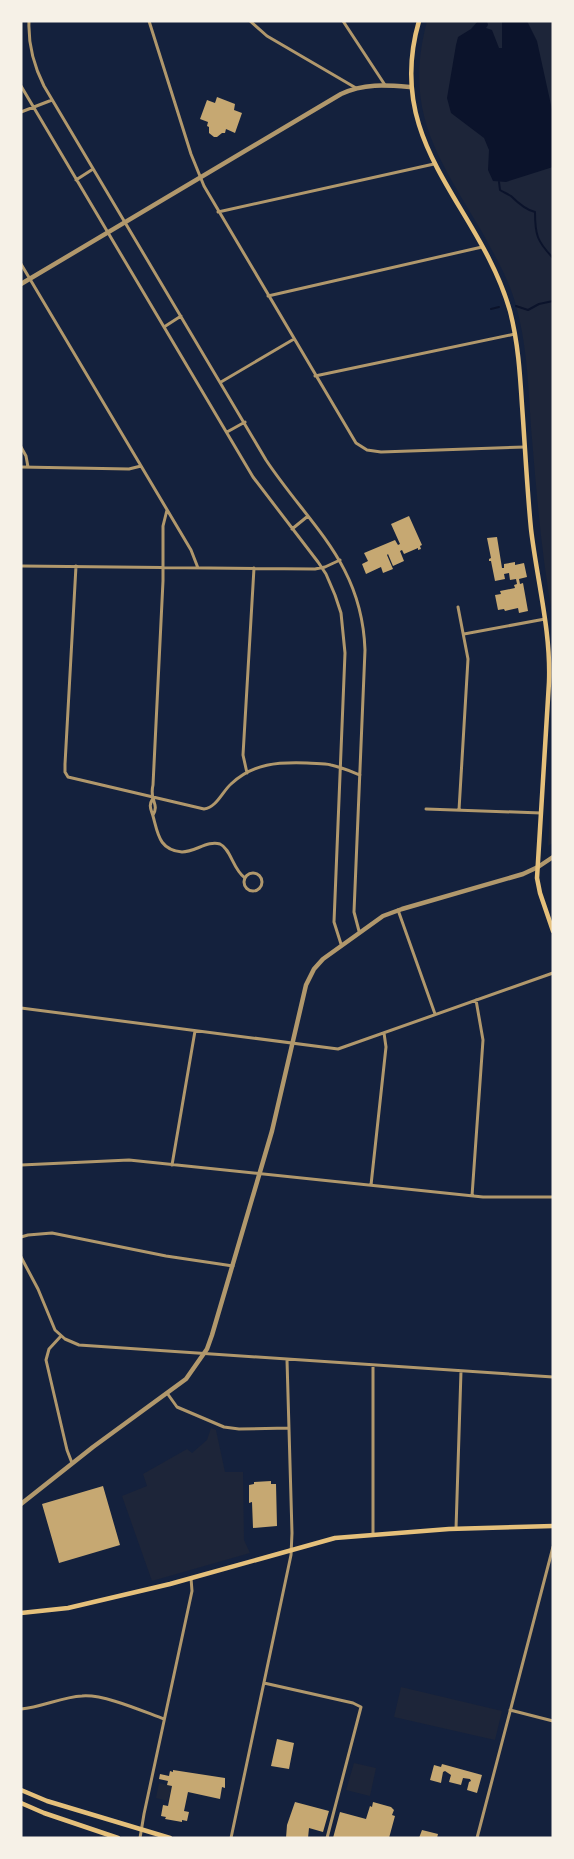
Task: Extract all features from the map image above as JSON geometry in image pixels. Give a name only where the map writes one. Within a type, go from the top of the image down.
[{"type":"main road","points":[[419,21],[412,49],[411,87],[419,128],[434,164],[482,247],[503,290],[515,334],[533,542],[545,619],[550,674],[538,867],[539,888],[553,931]]},
{"type":"main road","points":[[21,1614],[68,1608],[192,1578],[335,1538],[456,1529],[553,1526]]},
{"type":"main road","points":[[21,1790],[47,1801],[170,1838]]},
{"type":"main road","points":[[21,1803],[44,1813],[118,1838]]},
{"type":"street","points":[[28,21],[34,62],[52,100],[276,475],[340,560],[356,596],[365,641],[354,912],[359,931]]},
{"type":"street","points":[[149,21],[200,177],[218,212],[354,440],[367,450],[382,452],[525,447]]},
{"type":"street","points":[[250,21],[267,36],[356,88]]},
{"type":"street","points":[[343,21],[385,85]]},
{"type":"street","points":[[21,284],[324,104],[356,88],[385,85],[411,87]]},
{"type":"street","points":[[21,86],[261,489],[322,568],[331,584],[339,607],[345,643],[334,922],[342,944]]},
{"type":"street","points":[[21,112],[52,100]]},
{"type":"street","points":[[218,212],[434,164]]},
{"type":"street","points":[[76,180],[93,169]]},
{"type":"street","points":[[268,296],[482,247]]},
{"type":"street","points":[[21,264],[194,554],[198,568]]},
{"type":"street","points":[[164,327],[181,316]]},
{"type":"street","points":[[316,376],[515,334]]},
{"type":"street","points":[[221,382],[294,339]]},
{"type":"street","points":[[227,432],[245,422]]},
{"type":"street","points":[[21,447],[26,456],[28,467]]},
{"type":"street","points":[[21,467],[128,469],[141,466]]},
{"type":"street","points":[[167,509],[163,526],[163,581],[153,798],[150,810],[153,815],[157,835],[167,847],[185,852],[211,844],[220,844],[227,850],[239,873],[245,878]]},
{"type":"street","points":[[292,529],[308,516]]},
{"type":"street","points":[[21,566],[322,568],[340,560]]},
{"type":"street","points":[[76,566],[65,772],[68,777],[197,809],[207,809],[213,806],[232,782],[265,765],[278,763],[328,764],[360,775]]},
{"type":"street","points":[[247,773],[243,755],[254,568]]},
{"type":"street","points":[[458,607],[468,659],[459,810]]},
{"type":"street","points":[[464,634],[545,619]]},
{"type":"street","points":[[426,809],[541,814]]},
{"type":"street","points":[[21,1504],[72,1463],[189,1376],[203,1354],[212,1335],[272,1131],[306,985],[311,973],[323,959],[382,916],[523,874],[553,857]]},
{"type":"street","points":[[250,874],[257,874],[262,879],[261,885],[257,890],[248,890],[245,878],[250,874]]},
{"type":"street","points":[[398,910],[435,1014]]},
{"type":"street","points":[[21,1008],[338,1049],[553,973]]},
{"type":"street","points":[[472,1196],[483,1040],[476,1000]]},
{"type":"street","points":[[172,1165],[195,1030]]},
{"type":"street","points":[[371,1185],[386,1046],[384,1032]]},
{"type":"street","points":[[21,1165],[123,1160],[472,1196],[553,1197]]},
{"type":"street","points":[[21,1237],[52,1233],[166,1256],[232,1266]]},
{"type":"street","points":[[21,1257],[38,1289],[54,1328],[60,1336],[83,1346],[553,1377]]},
{"type":"street","points":[[60,1336],[49,1350],[46,1360],[67,1450],[72,1463]]},
{"type":"street","points":[[231,1838],[292,1549],[287,1360]]},
{"type":"street","points":[[373,1365],[373,1535]]},
{"type":"street","points":[[456,1529],[462,1371]]},
{"type":"street","points":[[167,1393],[177,1407],[228,1428],[289,1428]]},
{"type":"street","points":[[477,1838],[553,1547]]},
{"type":"street","points":[[140,1838],[192,1591],[192,1578]]},
{"type":"street","points":[[264,1683],[361,1706],[327,1838]]},
{"type":"street","points":[[21,1709],[73,1697],[90,1696],[164,1719]]},
{"type":"street","points":[[510,1710],[553,1722]]},
{"type":"shaded area","points":[[427,21],[553,21],[553,619],[540,529],[526,363],[521,326],[511,290],[504,275],[482,232],[451,180],[429,132],[422,108],[419,82],[421,53]]},
{"type":"shaded area","points":[[478,21],[487,21],[488,25],[486,28],[492,30],[499,48],[502,48],[502,21],[527,21],[537,41],[553,114],[553,167],[506,182],[493,181],[488,170],[489,150],[484,138],[451,113],[447,98],[458,37],[471,29]]},
{"type":"shaded area","points":[[553,756],[553,843],[548,846]]},
{"type":"shaded area","points":[[211,1428],[216,1430],[225,1472],[243,1472],[244,1540],[250,1553],[152,1581],[122,1496],[147,1486],[143,1474],[187,1449],[192,1453],[207,1440]]},
{"type":"shaded area","points":[[401,1687],[502,1711],[495,1740],[394,1717]]},
{"type":"shaded area","points":[[354,1763],[376,1768],[370,1796],[346,1790]]},
{"type":"shaded area","points":[[159,1783],[172,1786],[168,1801],[156,1798]]},
{"type":"building","points":[[217,97],[235,104],[234,110],[242,113],[235,133],[226,129],[225,133],[214,137],[209,133],[208,122],[200,119],[207,100],[215,103]]},
{"type":"building","points":[[409,516],[422,545],[420,546],[421,549],[418,550],[418,548],[404,554],[402,550],[400,551],[404,561],[393,566],[388,554],[393,569],[383,573],[381,567],[366,574],[362,564],[368,561],[364,553],[395,540],[398,545],[400,544],[391,524]]},
{"type":"building","points":[[497,537],[502,568],[504,568],[504,564],[515,562],[515,565],[524,563],[527,577],[519,579],[520,584],[523,583],[528,611],[519,613],[518,608],[505,611],[504,609],[498,610],[495,595],[501,594],[500,591],[515,588],[514,585],[517,584],[516,579],[510,580],[509,573],[504,574],[505,579],[495,581],[491,561],[489,561],[491,558],[487,538]]},
{"type":"building","points":[[271,1481],[271,1484],[276,1484],[277,1526],[253,1528],[252,1502],[249,1503],[249,1485],[254,1484],[254,1482]]},
{"type":"building","points":[[103,1486],[120,1545],[59,1563],[42,1504]]},
{"type":"building","points":[[277,1739],[294,1743],[289,1769],[271,1766]]},
{"type":"building","points":[[442,1764],[482,1775],[477,1793],[467,1790],[470,1779],[463,1778],[461,1785],[449,1782],[451,1775],[445,1771],[443,1772],[441,1783],[430,1780],[434,1765],[441,1767]]},
{"type":"building","points":[[173,1770],[225,1778],[225,1788],[222,1787],[220,1799],[188,1792],[184,1811],[189,1812],[187,1821],[165,1819],[166,1817],[161,1816],[163,1805],[168,1806],[172,1786],[167,1785],[168,1781],[159,1779],[160,1774],[169,1776],[170,1771],[173,1772]]},
{"type":"building","points":[[295,1802],[329,1811],[323,1832],[309,1828],[308,1838],[286,1838],[287,1825]]},
{"type":"building","points":[[373,1802],[391,1807],[394,1810],[392,1815],[395,1816],[389,1838],[333,1838],[340,1812],[366,1819]]},
{"type":"building","points":[[422,1830],[438,1834],[437,1838],[419,1838]]},
{"type":"waterway","points":[[499,182],[500,190],[511,196],[525,208],[535,212],[538,237],[543,247],[553,258]]},
{"type":"waterway","points":[[516,306],[528,310],[539,304],[553,301]]},
{"type":"waterway","points":[[491,309],[499,307]]}]
